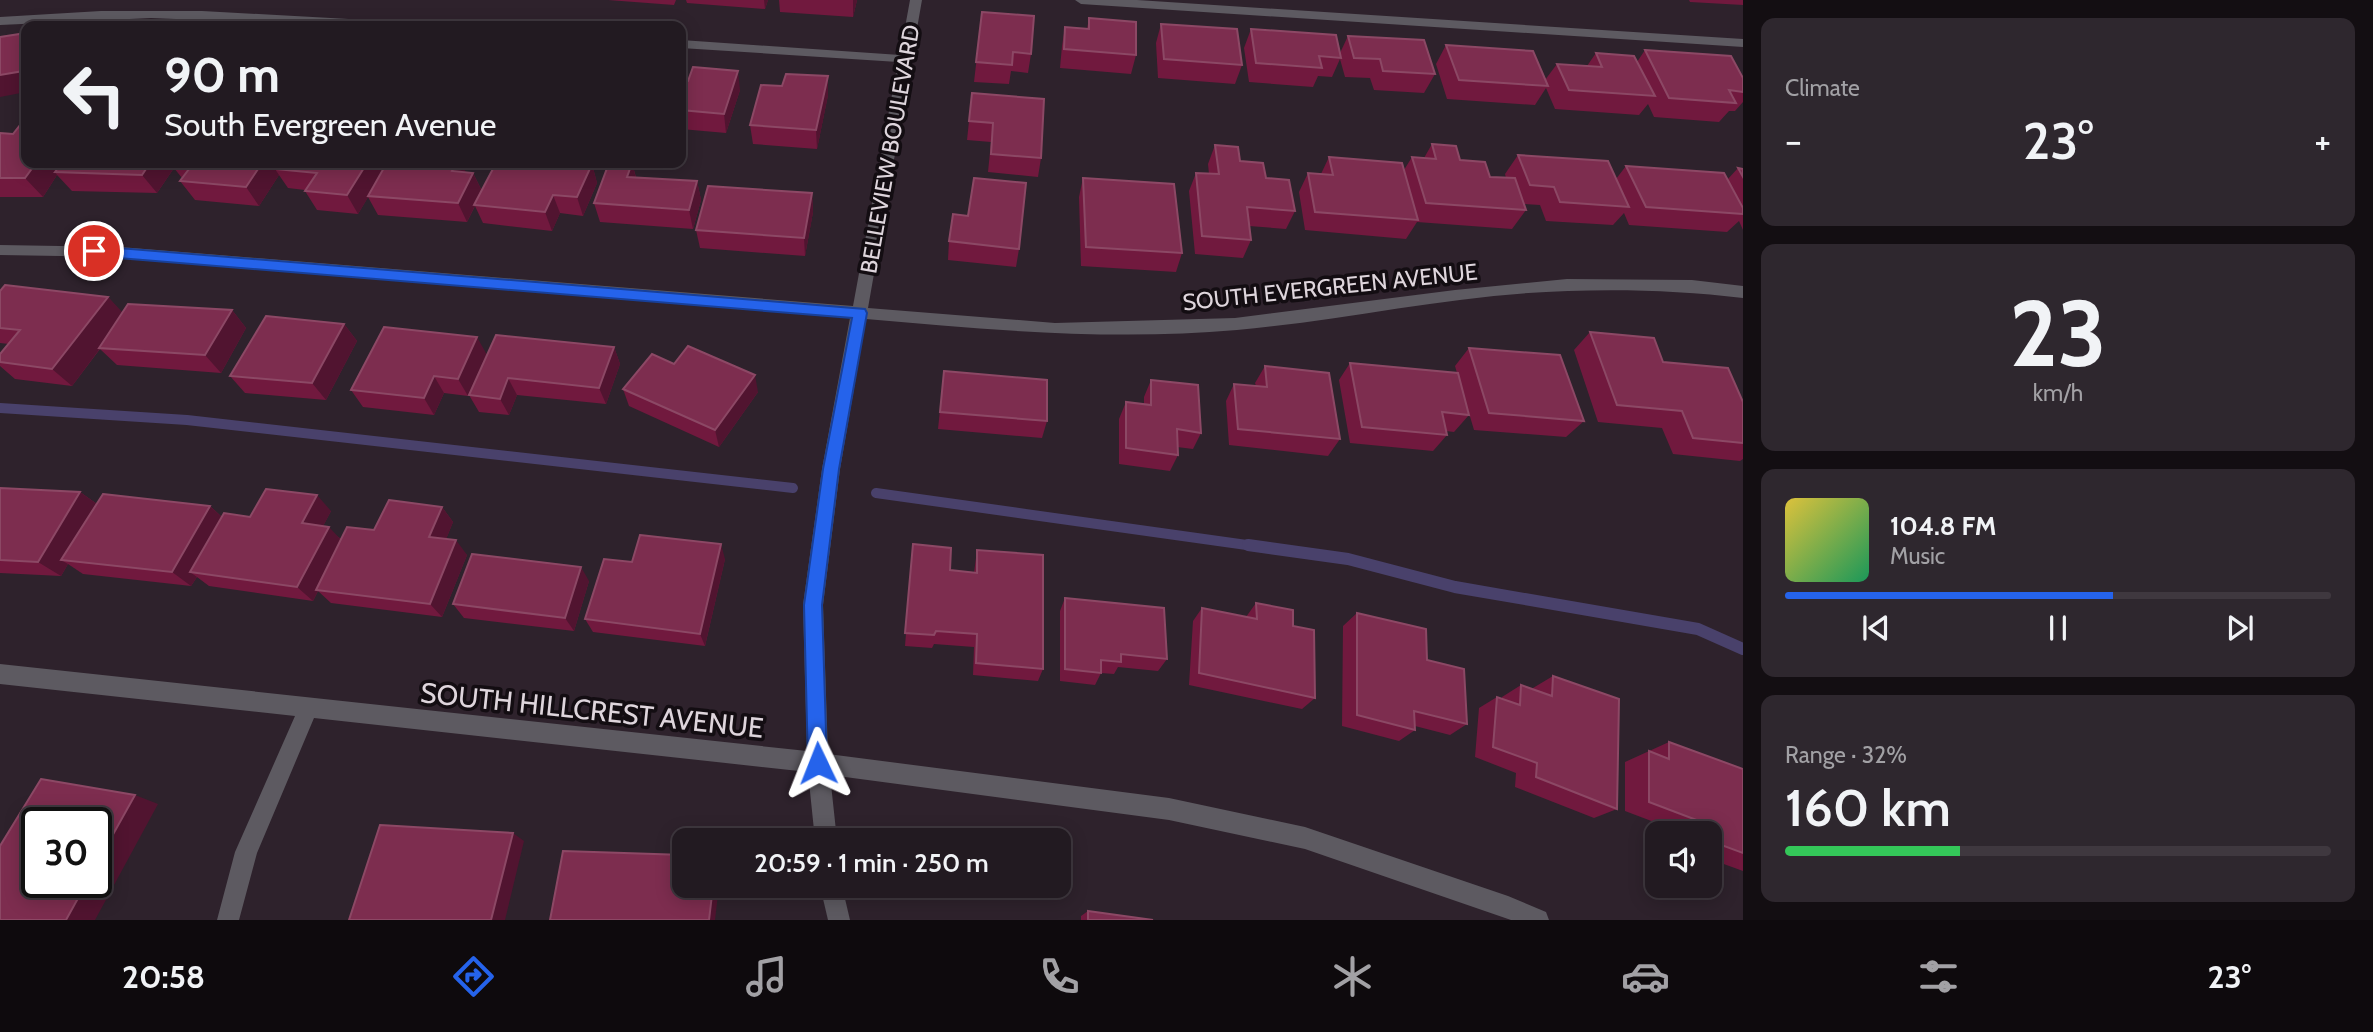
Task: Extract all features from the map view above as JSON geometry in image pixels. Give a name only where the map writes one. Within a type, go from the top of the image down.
[{"type":"street","name":"BELLEVIEW BOULEVARD","points":[[825,828],[818,763],[813,605],[831,469],[916,0]]},
{"type":"street","points":[[1081,0],[1743,43]]},
{"type":"street","points":[[0,21],[57,15],[142,12],[310,21]]},
{"type":"street","points":[[686,44],[906,59]]},
{"type":"street","name":"SOUTH EVERGREEN AVENUE","points":[[0,250],[120,252],[1055,329],[1235,324],[1455,296],[1567,285],[1692,286],[1743,292]]},
{"type":"street","name":"SOUTH HILLCREST AVENUE","points":[[0,674],[818,763],[1169,809],[1305,838],[1508,906],[1538,920]]},
{"type":"street","points":[[229,920],[246,852],[309,707]]},
{"type":"street","points":[[834,898],[839,920]]},
{"type":"building","points":[[982,12],[1034,16],[1031,54],[1013,52],[1012,65],[976,62]]},
{"type":"building","points":[[1089,18],[1136,22],[1136,55],[1064,49],[1065,27],[1089,29]]},
{"type":"building","points":[[1161,24],[1237,29],[1242,65],[1164,59]]},
{"type":"building","points":[[1251,29],[1336,35],[1341,58],[1319,56],[1322,68],[1256,63]]},
{"type":"building","points":[[21,34],[21,71],[0,75],[0,37]]},
{"type":"building","points":[[1348,36],[1424,40],[1435,74],[1383,71],[1380,59],[1354,58]]},
{"type":"building","points":[[1446,45],[1533,51],[1548,86],[1459,80]]},
{"type":"building","points":[[1645,50],[1731,56],[1743,78],[1743,92],[1729,90],[1736,103],[1669,98]]},
{"type":"building","points":[[1596,53],[1634,56],[1655,96],[1569,90],[1557,64],[1602,67]]},
{"type":"building","points":[[693,67],[738,71],[724,114],[686,110],[688,81]]},
{"type":"building","points":[[786,74],[828,76],[816,130],[750,125],[761,85],[782,86]]},
{"type":"building","points":[[972,93],[1044,99],[1041,158],[991,154],[993,123],[969,121]]},
{"type":"building","points":[[21,124],[21,168],[32,168],[25,178],[0,178],[0,133],[13,134]]},
{"type":"building","points":[[1432,144],[1456,146],[1460,160],[1485,162],[1490,177],[1515,178],[1526,210],[1426,203],[1412,157],[1436,159]]},
{"type":"building","points":[[1215,145],[1238,147],[1240,161],[1263,163],[1266,178],[1289,180],[1295,211],[1247,207],[1251,240],[1202,236],[1196,173],[1219,174]]},
{"type":"building","points":[[1518,155],[1608,161],[1629,207],[1560,202],[1554,187],[1530,185]]},
{"type":"building","points":[[1329,157],[1402,163],[1418,220],[1315,212],[1308,173],[1333,175]]},
{"type":"building","points":[[1626,166],[1724,173],[1743,208],[1743,214],[1646,207]]},
{"type":"building","points":[[58,168],[147,168],[142,175],[55,172]]},
{"type":"building","points":[[190,168],[259,168],[246,187],[180,181]]},
{"type":"building","points":[[364,168],[347,195],[305,191],[317,173],[275,169]]},
{"type":"building","points":[[384,168],[454,168],[452,171],[473,173],[458,203],[368,196]]},
{"type":"building","points":[[493,168],[590,168],[577,197],[553,195],[545,212],[474,205]]},
{"type":"building","points":[[607,168],[630,168],[627,177],[697,181],[689,210],[594,203]]},
{"type":"building","points":[[974,178],[1026,183],[1019,249],[949,241],[953,214],[968,216]]},
{"type":"building","points":[[1083,178],[1174,184],[1182,253],[1086,247]]},
{"type":"building","points":[[708,186],[812,193],[804,238],[696,230]]},
{"type":"building","points":[[5,285],[108,297],[52,369],[0,362],[0,354],[20,330],[0,328],[0,291]]},
{"type":"building","points":[[128,304],[232,310],[205,355],[99,348]]},
{"type":"building","points":[[266,316],[344,324],[312,383],[230,376]]},
{"type":"building","points":[[384,327],[477,337],[458,379],[434,376],[424,398],[351,390]]},
{"type":"building","points":[[1590,332],[1654,338],[1663,362],[1728,368],[1743,402],[1743,443],[1693,438],[1682,411],[1617,405]]},
{"type":"building","points":[[496,335],[614,347],[599,388],[508,378],[500,399],[469,395]]},
{"type":"building","points":[[688,346],[755,375],[715,430],[623,389],[652,354],[674,364]]},
{"type":"building","points":[[1469,348],[1560,355],[1584,421],[1489,413]]},
{"type":"building","points":[[1350,363],[1458,373],[1469,415],[1442,412],[1447,435],[1362,427]]},
{"type":"building","points":[[1265,366],[1329,373],[1340,439],[1238,429],[1234,384],[1267,387]]},
{"type":"building","points":[[944,371],[1047,380],[1047,421],[940,412]]},
{"type":"building","points":[[1151,380],[1198,385],[1201,433],[1177,429],[1178,455],[1126,448],[1126,402],[1151,405]]},
{"type":"building","points":[[0,488],[80,492],[38,562],[0,560]]},
{"type":"building","points":[[266,489],[317,495],[302,523],[329,527],[297,587],[190,572],[224,513],[250,517]]},
{"type":"building","points":[[103,494],[210,506],[172,572],[61,560]]},
{"type":"building","points":[[389,500],[442,507],[429,537],[456,540],[430,604],[316,590],[347,527],[374,530]]},
{"type":"building","points":[[640,535],[721,544],[700,634],[585,619],[604,559],[632,562]]},
{"type":"building","points":[[913,544],[951,548],[950,570],[977,573],[977,550],[1043,555],[1043,669],[976,663],[977,634],[936,631],[934,635],[905,633]]},
{"type":"building","points":[[472,554],[581,567],[565,618],[453,604]]},
{"type":"building","points":[[1065,598],[1164,608],[1167,659],[1121,654],[1121,662],[1101,660],[1101,673],[1065,669]]},
{"type":"building","points":[[1256,603],[1293,610],[1293,626],[1314,630],[1315,698],[1199,673],[1202,608],[1257,619]]},
{"type":"building","points":[[1357,613],[1426,629],[1427,660],[1464,669],[1467,724],[1414,711],[1415,730],[1357,715]]},
{"type":"building","points":[[1553,676],[1619,699],[1617,809],[1536,777],[1537,763],[1493,747],[1497,697],[1520,705],[1521,685],[1552,696]]},
{"type":"building","points":[[1669,742],[1743,769],[1743,853],[1722,845],[1722,821],[1699,821],[1649,802],[1649,751],[1669,759]]},
{"type":"building","points":[[41,779],[135,795],[112,836],[112,807],[24,807]]},
{"type":"building","points":[[21,812],[21,898],[78,898],[66,920],[0,920],[0,846]]},
{"type":"building","points":[[380,825],[513,833],[491,920],[349,920]]},
{"type":"building","points":[[563,851],[672,855],[672,898],[712,898],[709,920],[550,920]]},
{"type":"building","points":[[1088,911],[1153,920],[1088,920]]},
{"type":"waterway","points":[[0,408],[187,420],[793,488]]},
{"type":"waterway","points":[[876,493],[1261,547]]},
{"type":"waterway","points":[[1248,545],[1348,559],[1455,587],[1698,629],[1743,649]]},
{"type":"route","points":[[94,251],[860,313],[831,469],[813,605],[818,763]]}]
